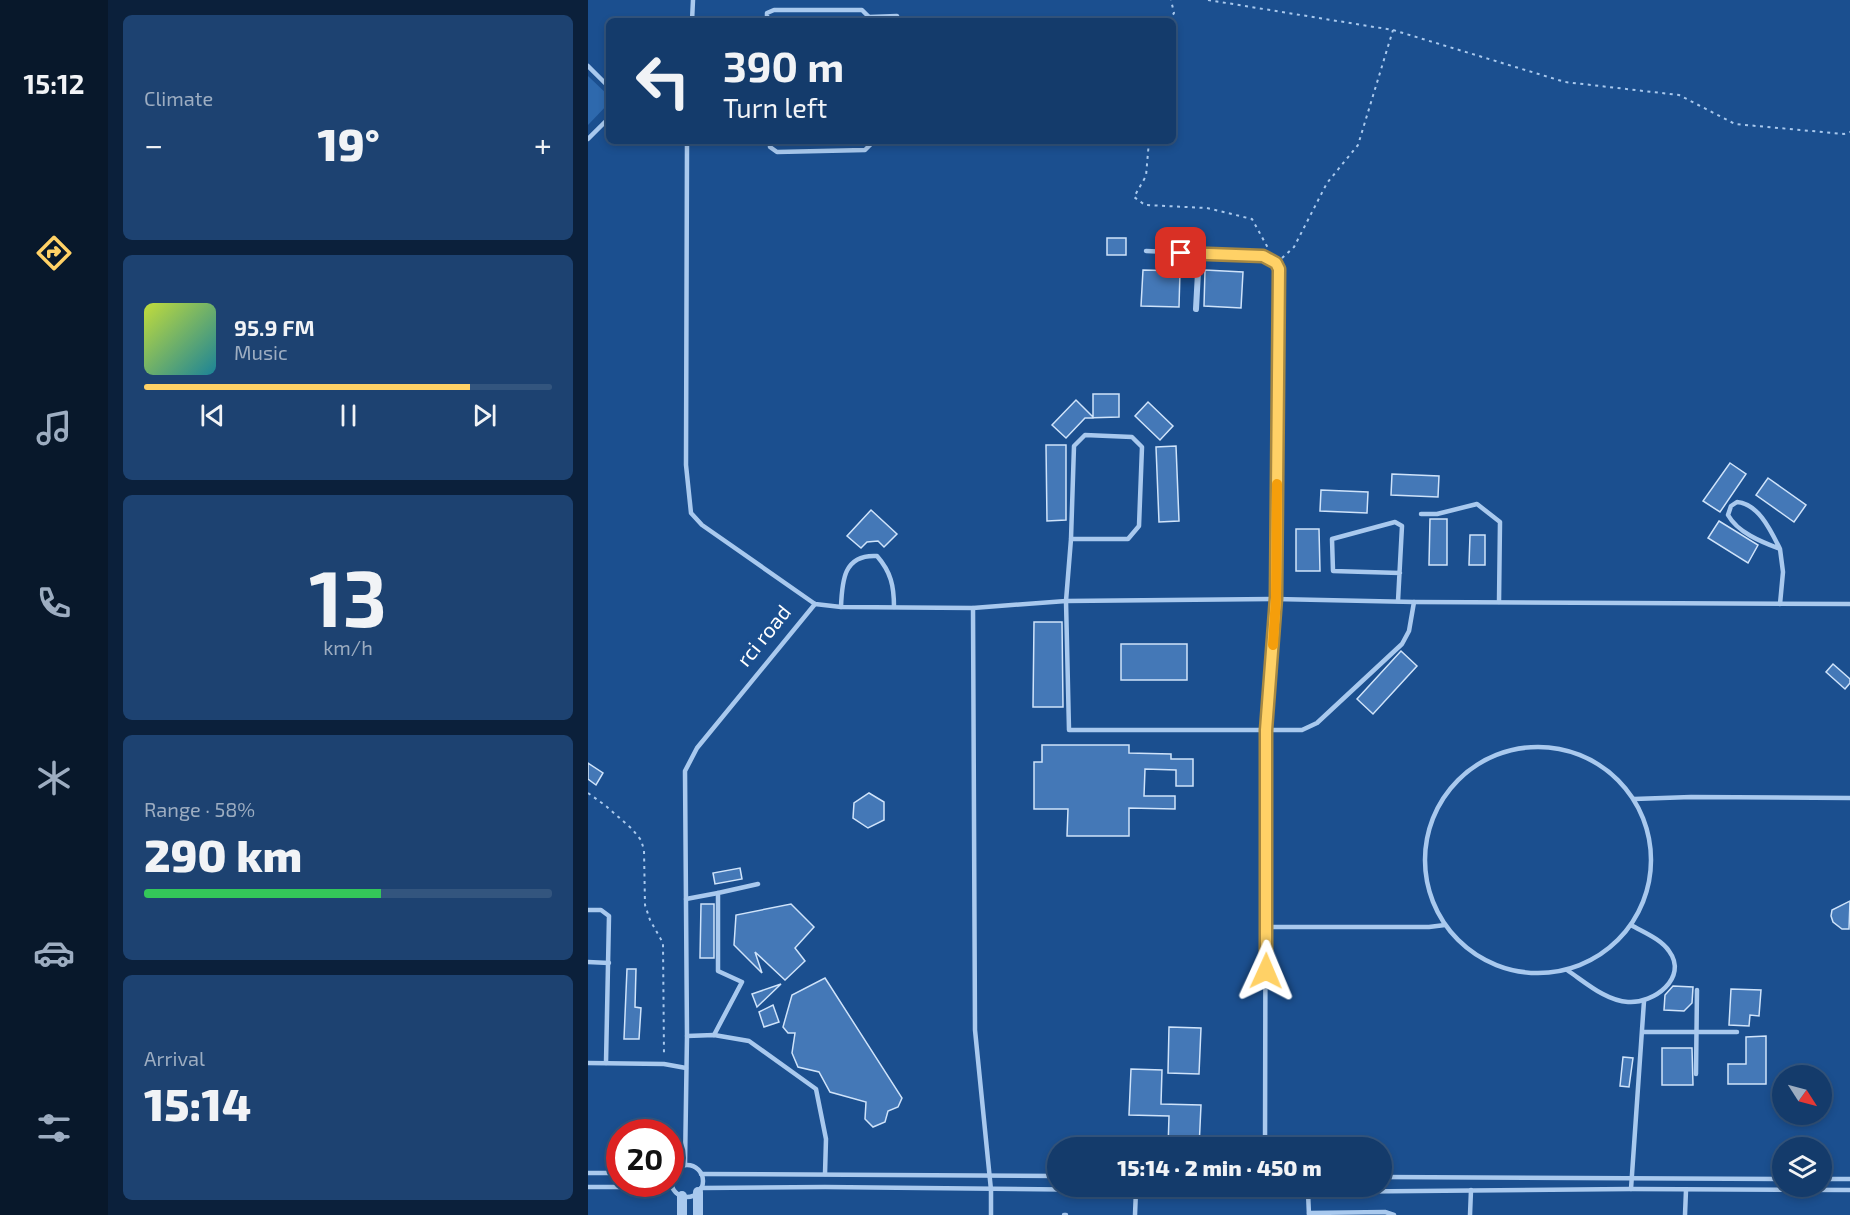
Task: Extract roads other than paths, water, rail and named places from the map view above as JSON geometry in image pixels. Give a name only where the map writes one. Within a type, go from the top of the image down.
[{"type":"street","points":[[1196,309],[1199,254]]},
{"type":"street","points":[[698,1215],[699,1190]]},
{"type":"street","points":[[682,1197],[682,1215]]},
{"type":"lane","points":[[692,18],[693,0]]},
{"type":"lane","points":[[766,18],[766,13],[774,10],[862,10],[868,18]]},
{"type":"lane","points":[[878,18],[897,16],[897,18]]},
{"type":"lane","points":[[588,66],[606,84]]},
{"type":"lane","points":[[588,139],[606,121]]},
{"type":"lane","name":"rci road","points":[[685,1165],[687,1036],[685,771],[697,748],[815,604],[702,525],[691,513],[686,465],[687,144]]},
{"type":"lane","points":[[770,144],[770,147],[777,152],[865,150],[871,144]]},
{"type":"lane","points":[[1146,251],[1263,256],[1276,263],[1280,279],[1276,598],[1266,730],[1265,1137]]},
{"type":"lane","points":[[1071,539],[1128,539],[1139,526],[1142,447],[1132,437],[1085,435],[1074,446],[1066,601],[1069,730],[1302,730],[1317,723],[1402,644],[1409,632],[1413,602]]},
{"type":"lane","points":[[1780,549],[1763,544],[1734,523],[1728,515],[1731,506],[1737,502],[1751,507],[1766,522],[1780,549],[1783,572],[1780,604]]},
{"type":"lane","points":[[1421,513],[1437,514],[1477,504],[1500,522],[1499,602]]},
{"type":"lane","points":[[1398,602],[1400,573],[1402,526],[1395,522],[1332,539],[1333,571],[1400,573]]},
{"type":"lane","points":[[841,607],[842,583],[850,565],[864,555],[877,556],[886,567],[894,584],[894,607]]},
{"type":"lane","points":[[815,604],[841,607],[973,608],[1066,601],[1276,598],[1398,602],[1850,604]]},
{"type":"lane","points":[[973,608],[975,1030],[990,1176],[991,1215]]},
{"type":"lane","points":[[1517,748],[1562,749],[1584,756],[1603,766],[1620,781],[1634,799],[1648,829],[1652,862],[1646,895],[1631,925],[1610,948],[1582,965],[1567,970],[1547,974],[1527,974],[1489,963],[1472,953],[1445,925],[1434,905],[1427,884],[1425,861],[1427,839],[1433,817],[1444,797],[1458,780],[1476,766],[1496,755],[1517,748]]},
{"type":"lane","points":[[1634,799],[1850,798]]},
{"type":"lane","points":[[686,899],[758,884]]},
{"type":"lane","points":[[714,1035],[742,982],[718,971],[718,892]]},
{"type":"lane","points":[[588,910],[601,910],[609,916],[606,1063]]},
{"type":"lane","points":[[1266,927],[1429,927],[1445,925]]},
{"type":"lane","points":[[1567,970],[1617,1000],[1644,1001],[1658,995],[1668,985],[1675,972],[1673,960],[1669,950],[1631,925]]},
{"type":"lane","points":[[588,962],[609,963]]},
{"type":"lane","points":[[1696,1074],[1697,990]]},
{"type":"lane","points":[[1631,1189],[1644,1001]]},
{"type":"lane","points":[[1643,1032],[1737,1032]]},
{"type":"lane","points":[[687,1036],[714,1035],[749,1041],[816,1089],[826,1139],[825,1174]]},
{"type":"lane","points":[[588,1063],[664,1064],[686,1068]]},
{"type":"lane","points":[[685,1165],[695,1167],[701,1174],[699,1190]]},
{"type":"lane","points":[[588,1173],[606,1173]]},
{"type":"lane","points":[[701,1174],[1047,1176]]},
{"type":"lane","points":[[1392,1177],[1772,1179]]},
{"type":"lane","points":[[1832,1179],[1850,1179]]},
{"type":"lane","points":[[684,1196],[690,1196],[699,1190],[825,1186],[1047,1190]]},
{"type":"lane","points":[[588,1187],[606,1187]]},
{"type":"lane","points":[[1392,1191],[1631,1189],[1850,1191]]},
{"type":"lane","points":[[1470,1215],[1471,1190]]},
{"type":"lane","points":[[1684,1215],[1686,1190]]},
{"type":"lane","points":[[1129,1215],[1136,1215],[1136,1197]]},
{"type":"lane","points":[[1308,1197],[1309,1214],[1385,1212],[1394,1215]]}]
